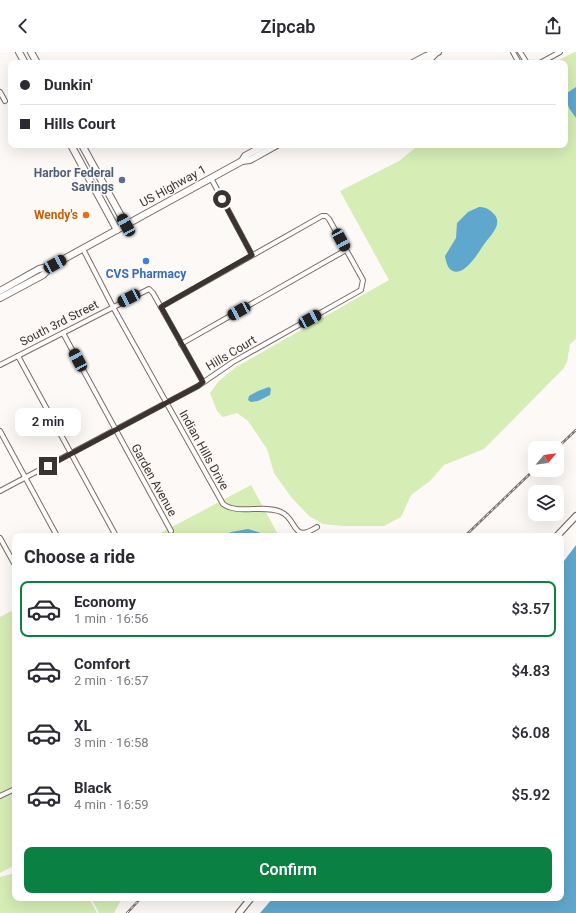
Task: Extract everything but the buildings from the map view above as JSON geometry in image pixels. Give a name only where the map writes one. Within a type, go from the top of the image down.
[{"type":"main road","points":[[419,60],[437,53]]},
{"type":"main road","points":[[429,60],[437,53]]},
{"type":"main road","points":[[73,148],[117,230]]},
{"type":"main road","points":[[84,148],[126,225]]},
{"type":"main road","name":"US Highway 1","points":[[242,161],[245,156],[260,148]]},
{"type":"main road","name":"US Highway 1","points":[[0,291],[39,269],[53,265],[83,249],[242,161],[250,160],[272,148]]},
{"type":"main road","name":"US Highway 1","points":[[0,298],[43,275],[53,265]]},
{"type":"main road","points":[[560,533],[576,516]]},
{"type":"main road","points":[[239,913],[249,901]]},
{"type":"street","points":[[545,60],[560,52]]},
{"type":"street","points":[[0,92],[4,101]]},
{"type":"street","points":[[211,178],[252,255]]},
{"type":"street","points":[[181,344],[346,250],[329,219],[326,216],[322,216],[161,307],[181,344],[203,382]]},
{"type":"street","name":"Indian Hills Drive","points":[[83,249],[113,307],[223,504],[234,508],[269,509],[282,512],[288,516],[296,531],[301,533],[306,533],[317,527]]},
{"type":"street","name":"Hills Court","points":[[0,491],[198,386],[233,362],[361,290],[363,280],[346,250]]},
{"type":"street","name":"South 3rd Street","points":[[0,365],[149,289],[153,292],[161,307]]},
{"type":"street","name":"Garden Avenue","points":[[63,333],[170,531]]},
{"type":"street","points":[[18,356],[114,533]]},
{"type":"street","points":[[0,431],[55,533]]},
{"type":"street","points":[[0,538],[12,560]]},
{"type":"street","points":[[0,796],[12,790]]},
{"type":"green space","points":[[576,52],[576,339],[570,344],[567,362],[563,369],[484,449],[444,465],[430,481],[411,495],[401,517],[384,526],[343,526],[323,524],[309,516],[291,497],[274,473],[267,449],[248,421],[237,413],[223,417],[217,411],[210,393],[218,382],[236,367],[389,280],[340,191],[399,161],[415,148],[568,148],[568,60],[558,60]]},
{"type":"green space","points":[[251,485],[277,533],[161,533]]},
{"type":"green space","points":[[12,611],[12,867],[0,873],[0,617]]},
{"type":"green space","points":[[12,874],[12,901],[91,901],[97,913],[0,913],[0,877]]},
{"type":"green space","points":[[93,901],[120,901],[114,913],[99,913]]},
{"type":"water","points":[[576,87],[576,118],[568,105],[568,92]]},
{"type":"water","points":[[479,207],[488,209],[493,213],[496,217],[497,225],[493,233],[471,263],[461,271],[456,272],[450,269],[445,256],[456,238],[457,223],[468,212]]},
{"type":"water","points":[[269,387],[271,389],[270,395],[258,401],[251,402],[248,400],[249,396]]},
{"type":"water","points":[[248,529],[261,533],[229,533]]},
{"type":"water","points":[[576,545],[576,913],[260,913],[270,901],[564,901],[564,561]]},
{"type":"railway","points":[[564,441],[576,430]]},
{"type":"railway","points":[[468,533],[528,476]]},
{"type":"railway","points":[[127,913],[138,901]]},
{"type":"place","name":"Harbor Federal Savings","points":[[122,180]]},
{"type":"place","name":"Wendy's","points":[[86,215]]},
{"type":"place","name":"CVS Pharmacy","points":[[146,261]]},
{"type":"route","points":[[48,466],[167,403],[203,382],[161,307],[252,255],[222,199]]}]
